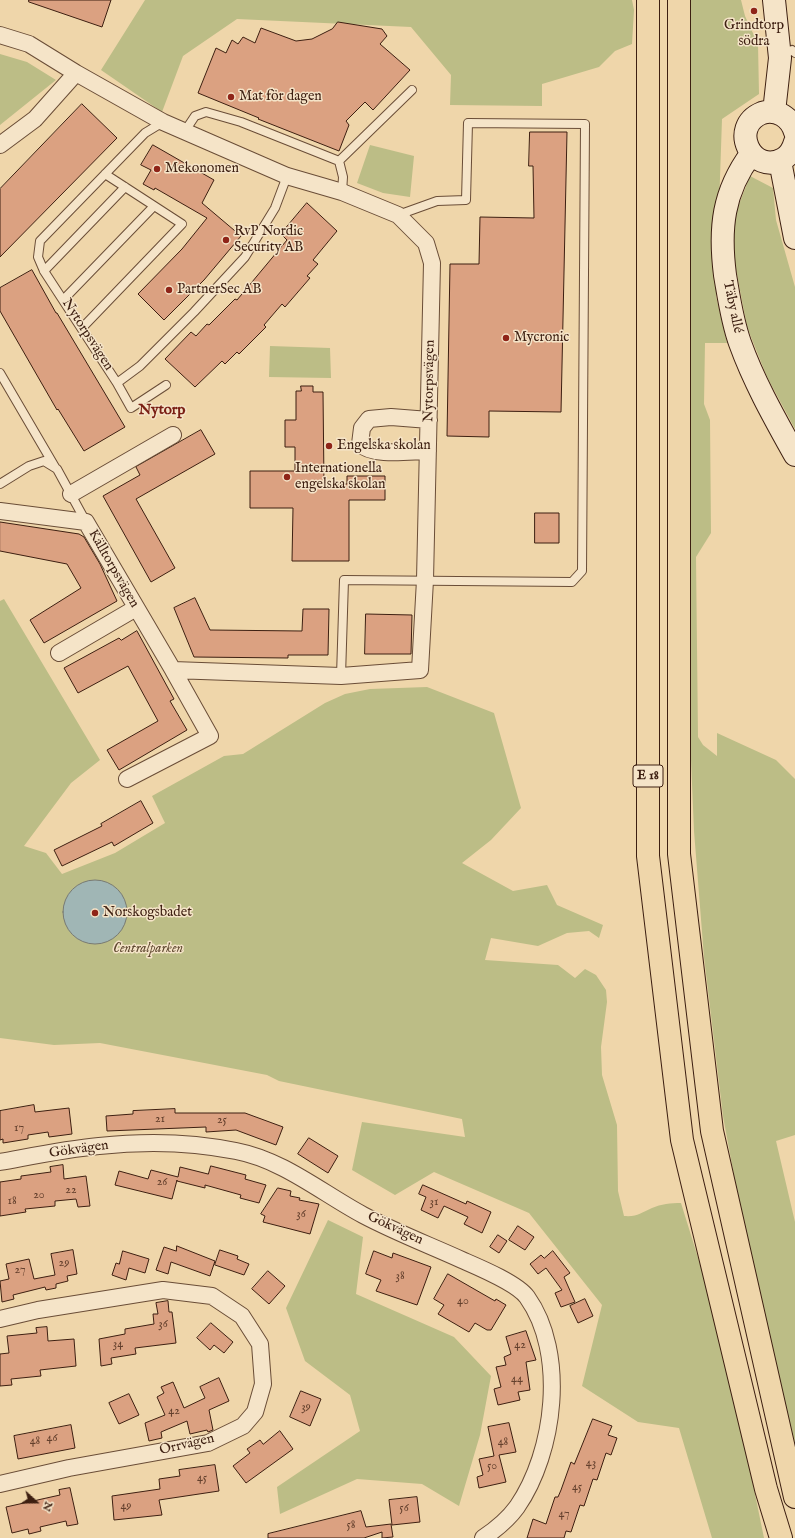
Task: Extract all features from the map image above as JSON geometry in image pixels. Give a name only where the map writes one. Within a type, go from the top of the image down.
[{"type":"highway","name":"E 18","points":[[648,0],[648,856],[682,1140],[766,1489],[781,1538]]},
{"type":"highway","name":"E 18","points":[[679,0],[679,854],[712,1131],[795,1497]]},
{"type":"street","points":[[774,0],[788,56],[774,112]]},
{"type":"street","name":"Nytorpsvägen","points":[[0,35],[29,44],[76,73],[163,122],[286,176],[342,192],[398,216],[426,243],[432,263],[425,580],[420,670],[341,676]]},
{"type":"street","points":[[0,145],[35,119],[76,73]]},
{"type":"street","points":[[795,132],[786,117],[774,112],[765,112],[757,115],[750,121],[745,138],[751,154],[764,162],[780,161],[790,152],[795,142]]},
{"type":"street","name":"Täby allé","points":[[751,154],[734,180],[729,192],[722,232],[723,259],[730,306],[740,343],[758,384],[795,455]]},
{"type":"street","points":[[780,161],[795,238]]},
{"type":"street","points":[[428,450],[387,452],[366,450],[360,444],[362,428],[369,419],[391,417],[429,420]]},
{"type":"street","points":[[70,494],[173,435]]},
{"type":"street","name":"Källtorpsvägen","points":[[0,511],[86,522],[210,736],[127,779]]},
{"type":"street","points":[[59,653],[136,608]]},
{"type":"street","points":[[173,670],[341,676]]},
{"type":"street","name":"Gökvägen","points":[[0,1162],[100,1145],[172,1143],[238,1151],[277,1165],[364,1215],[497,1276],[526,1296],[545,1334],[552,1382],[550,1427],[535,1473],[517,1507],[492,1532],[483,1538]]},
{"type":"street","name":"Orrvägen","points":[[0,1319],[38,1310],[162,1290],[212,1296],[242,1316],[260,1344],[263,1384],[255,1412],[243,1426],[208,1443],[69,1468],[0,1484]]},
{"type":"lane","points":[[339,161],[412,90]]},
{"type":"lane","points":[[185,131],[194,116],[206,112],[241,122],[339,161]]},
{"type":"lane","name":"Nytorpsvägen","points":[[163,122],[145,133],[40,241],[38,257],[44,271],[64,299],[117,382],[140,366],[194,312],[245,257],[275,208],[286,176]]},
{"type":"lane","points":[[341,676],[344,580],[572,582],[582,571],[585,124],[468,123],[466,200],[437,202],[398,216]]},
{"type":"lane","points":[[339,161],[343,177],[342,192]]},
{"type":"lane","points":[[82,328],[182,224],[105,174]]},
{"type":"lane","points":[[44,271],[125,187]]},
{"type":"lane","points":[[64,299],[154,206]]},
{"type":"lane","points":[[0,373],[57,469],[86,522]]},
{"type":"lane","points":[[117,382],[131,408],[166,385]]},
{"type":"lane","points":[[0,484],[29,466],[44,461],[57,469]]},
{"type":"green space","points":[[145,0],[632,0],[634,10],[632,44],[615,51],[599,67],[542,84],[542,106],[450,105],[451,75],[411,27],[237,19],[183,56],[162,112],[101,70]]},
{"type":"green space","points":[[690,0],[741,0],[745,16],[758,44],[759,94],[722,119],[716,296],[727,343],[705,343],[704,404],[710,420],[711,533],[696,557],[698,737],[703,745],[717,756],[717,733],[776,760],[795,779],[795,1135],[776,1141],[795,1222],[795,1451],[746,1241],[723,1116],[704,957],[694,831],[687,666]]},
{"type":"green space","points":[[0,54],[27,62],[56,80],[0,125]]},
{"type":"green space","points":[[370,145],[414,156],[410,197],[383,193],[357,183]]},
{"type":"green space","points":[[750,176],[773,188],[776,220],[795,287],[795,429],[767,377],[747,327],[734,259],[732,222]]},
{"type":"green space","points":[[270,346],[330,348],[331,378],[269,377]]},
{"type":"green space","name":"Centralparken","points":[[4,599],[100,760],[71,783],[24,846],[46,853],[62,874],[115,853],[165,823],[152,796],[224,756],[243,754],[325,703],[345,694],[370,689],[427,687],[494,713],[521,808],[491,840],[462,863],[513,891],[547,885],[557,905],[603,925],[599,938],[589,931],[567,933],[538,946],[491,938],[485,960],[558,965],[575,978],[585,969],[596,975],[606,990],[607,1002],[601,1047],[602,1075],[617,1125],[618,1191],[624,1216],[636,1215],[662,1205],[681,1203],[723,1338],[764,1538],[712,1538],[679,1428],[638,1422],[582,1386],[602,1305],[529,1213],[434,1172],[395,1195],[352,1170],[362,1122],[465,1137],[462,1119],[279,1081],[267,1075],[100,1043],[54,1045],[0,1038],[0,601]]},
{"type":"green space","points":[[328,1220],[363,1237],[356,1294],[454,1337],[491,1376],[480,1435],[459,1506],[422,1484],[357,1479],[280,1514],[277,1487],[360,1431],[350,1395],[305,1361],[286,1308]]},
{"type":"shaded area","name":"Norskogsbadet","points":[[89,880],[101,880],[118,889],[125,900],[127,912],[125,924],[118,935],[101,944],[89,944],[77,939],[68,930],[63,918],[63,906],[68,894],[77,885]]},
{"type":"building","points":[[29,0],[111,0],[102,27],[29,2]]},
{"type":"building","points":[[338,22],[382,29],[387,36],[380,44],[410,70],[373,110],[365,102],[346,121],[349,125],[339,151],[258,119],[259,118],[198,93],[216,48],[226,53],[232,40],[238,44],[243,37],[255,43],[261,28],[296,41],[312,39],[332,29]]},
{"type":"building","points":[[82,104],[117,138],[0,257],[0,189]]},
{"type":"building","name":"Mycronic","points":[[530,132],[567,132],[561,412],[489,411],[489,437],[447,436],[450,264],[479,264],[480,217],[534,218],[533,166],[529,166]]},
{"type":"building","points":[[153,145],[214,180],[202,203],[241,236],[204,280],[164,320],[138,294],[182,249],[207,218],[155,188],[154,190],[143,184],[151,170],[141,165]]},
{"type":"building","points":[[307,203],[337,231],[313,260],[318,264],[307,276],[310,278],[285,307],[282,304],[264,325],[266,327],[239,354],[237,352],[225,364],[222,361],[195,387],[165,359],[191,332],[196,336],[235,299],[237,300],[287,240],[281,234]]},
{"type":"building","points":[[32,270],[56,313],[125,427],[84,451],[58,409],[57,410],[0,311],[0,288]]},
{"type":"building","name":"Internationella engelska skolan","points":[[301,386],[313,386],[313,392],[323,392],[324,484],[347,484],[347,476],[385,476],[385,500],[349,500],[349,561],[292,561],[293,508],[250,508],[250,471],[295,471],[295,447],[285,447],[285,420],[296,420],[296,391],[301,391]]},
{"type":"building","points":[[201,430],[215,454],[136,499],[175,568],[151,582],[103,496],[140,475],[136,467]]},
{"type":"building","points":[[535,513],[559,513],[559,543],[535,543]]},
{"type":"building","points":[[0,522],[79,534],[84,537],[100,564],[117,601],[44,643],[30,620],[81,588],[67,564],[0,551]]},
{"type":"building","points":[[195,598],[210,630],[302,631],[303,609],[329,609],[328,655],[288,655],[288,658],[194,657],[174,608]]},
{"type":"building","points":[[366,614],[412,615],[411,654],[365,654]]},
{"type":"building","points":[[137,631],[174,699],[170,701],[187,730],[119,770],[107,750],[158,721],[128,666],[78,693],[64,668],[119,638],[121,640]]},
{"type":"building","points":[[141,801],[153,823],[114,846],[112,842],[62,866],[54,850],[102,826],[101,824]]},
{"type":"building","points":[[34,1105],[35,1112],[69,1108],[72,1134],[49,1137],[48,1132],[28,1135],[28,1139],[3,1143],[3,1139],[0,1140],[0,1111]]},
{"type":"building","points":[[175,1109],[175,1113],[245,1113],[283,1127],[276,1145],[236,1130],[206,1132],[206,1127],[107,1131],[106,1116],[133,1114],[133,1111]]},
{"type":"building","points":[[309,1138],[338,1156],[328,1173],[298,1154]]},
{"type":"building","points":[[63,1165],[64,1179],[86,1176],[90,1206],[78,1207],[76,1199],[55,1201],[55,1206],[25,1209],[26,1212],[0,1216],[0,1182],[21,1179],[21,1176],[51,1172],[50,1167]]},
{"type":"building","points":[[211,1166],[246,1175],[245,1179],[266,1185],[259,1203],[240,1198],[241,1195],[205,1185],[205,1188],[177,1180],[172,1199],[115,1185],[119,1171],[148,1179],[151,1170],[178,1177],[180,1167],[208,1174]]},
{"type":"building","points":[[423,1185],[466,1204],[467,1201],[491,1212],[482,1233],[464,1224],[468,1217],[444,1206],[438,1218],[421,1210],[426,1197],[419,1194]]},
{"type":"building","points":[[278,1188],[291,1191],[290,1196],[300,1198],[299,1200],[319,1204],[310,1234],[263,1222],[265,1216],[261,1214]]},
{"type":"building","points":[[518,1226],[534,1237],[525,1250],[509,1240]]},
{"type":"building","points":[[498,1235],[507,1241],[499,1253],[490,1247]]},
{"type":"building","points":[[177,1246],[215,1261],[210,1276],[171,1262],[168,1274],[156,1270],[164,1247],[176,1251]]},
{"type":"building","points":[[73,1250],[77,1274],[67,1276],[68,1281],[56,1284],[56,1288],[46,1290],[45,1287],[13,1295],[14,1299],[2,1302],[0,1281],[9,1279],[6,1264],[29,1259],[34,1279],[55,1275],[51,1254]]},
{"type":"building","points":[[220,1250],[238,1256],[237,1259],[249,1264],[244,1275],[215,1265]]},
{"type":"building","points":[[123,1251],[149,1259],[145,1273],[129,1268],[126,1280],[112,1275],[116,1263],[119,1264]]},
{"type":"building","points":[[374,1251],[392,1258],[393,1253],[431,1267],[417,1305],[376,1291],[381,1280],[366,1274]]},
{"type":"building","points":[[553,1251],[570,1273],[564,1277],[575,1302],[561,1307],[555,1293],[562,1290],[546,1268],[538,1274],[530,1264],[541,1255],[544,1258]]},
{"type":"building","points":[[268,1271],[285,1286],[269,1304],[252,1289]]},
{"type":"building","points":[[448,1274],[495,1301],[496,1299],[506,1305],[491,1330],[487,1330],[475,1323],[469,1332],[438,1314],[444,1305],[434,1299]]},
{"type":"building","points":[[585,1299],[593,1316],[578,1323],[570,1306]]},
{"type":"building","points":[[168,1301],[169,1312],[172,1312],[176,1343],[135,1348],[136,1354],[111,1358],[112,1364],[101,1366],[99,1339],[125,1334],[125,1329],[154,1324],[153,1314],[158,1314],[156,1303]]},
{"type":"building","points":[[211,1323],[233,1342],[224,1353],[214,1345],[210,1350],[197,1338]]},
{"type":"building","points":[[47,1327],[48,1341],[74,1339],[76,1366],[40,1370],[41,1376],[11,1379],[12,1385],[0,1386],[0,1354],[9,1353],[7,1336],[37,1333],[36,1328]]},
{"type":"building","points":[[526,1331],[536,1360],[526,1362],[530,1390],[518,1392],[520,1400],[498,1405],[494,1389],[501,1387],[496,1367],[506,1365],[504,1357],[511,1354],[506,1337]]},
{"type":"building","points":[[219,1378],[229,1401],[209,1410],[213,1430],[190,1434],[187,1421],[161,1432],[162,1438],[149,1441],[145,1423],[165,1415],[157,1397],[164,1393],[161,1387],[173,1382],[184,1408],[205,1398],[200,1387]]},
{"type":"building","points":[[301,1391],[321,1399],[310,1426],[290,1417]]},
{"type":"building","points":[[129,1394],[139,1415],[119,1424],[109,1403]]},
{"type":"building","points":[[593,1419],[612,1426],[608,1435],[617,1438],[611,1455],[606,1453],[597,1480],[593,1479],[584,1506],[580,1505],[571,1532],[566,1531],[564,1538],[527,1538],[533,1519],[546,1524],[555,1497],[558,1497],[571,1462],[574,1464]]},
{"type":"building","points":[[509,1423],[516,1452],[499,1455],[506,1482],[479,1488],[477,1477],[483,1475],[479,1459],[494,1456],[488,1427]]},
{"type":"building","points":[[71,1425],[75,1448],[18,1459],[14,1436]]},
{"type":"building","points":[[280,1431],[293,1449],[246,1483],[233,1466],[250,1453],[247,1449],[260,1440],[263,1444]]},
{"type":"building","points":[[215,1465],[219,1491],[159,1500],[162,1515],[114,1520],[112,1496],[160,1489],[159,1479],[180,1476],[179,1470]]},
{"type":"building","points":[[70,1488],[78,1524],[67,1526],[66,1521],[40,1527],[41,1531],[29,1534],[28,1529],[12,1533],[6,1507],[60,1495],[59,1490]]},
{"type":"building","points":[[417,1497],[420,1522],[392,1525],[389,1500]]},
{"type":"building","points":[[361,1511],[366,1527],[391,1524],[393,1537],[382,1538],[382,1532],[364,1538],[268,1538],[268,1534]]},
{"type":"place","name":"Grindtorp södra","points":[[754,11]]},
{"type":"place","name":"Mat för dagen","points":[[231,97]]},
{"type":"place","name":"Mekonomen","points":[[157,169]]},
{"type":"place","name":"RvP Nordic Security AB","points":[[226,240]]},
{"type":"place","name":"PartnerSec AB","points":[[169,290]]},
{"type":"place","name":"Mycronic","points":[[506,338]]},
{"type":"place","name":"Engelska skolan","points":[[329,446]]},
{"type":"place","name":"Internationella engelska skolan","points":[[287,477]]},
{"type":"place","name":"Norskogsbadet","points":[[95,913]]},
{"type":"district","name":"Nytorp","points":[[162,411]]}]
